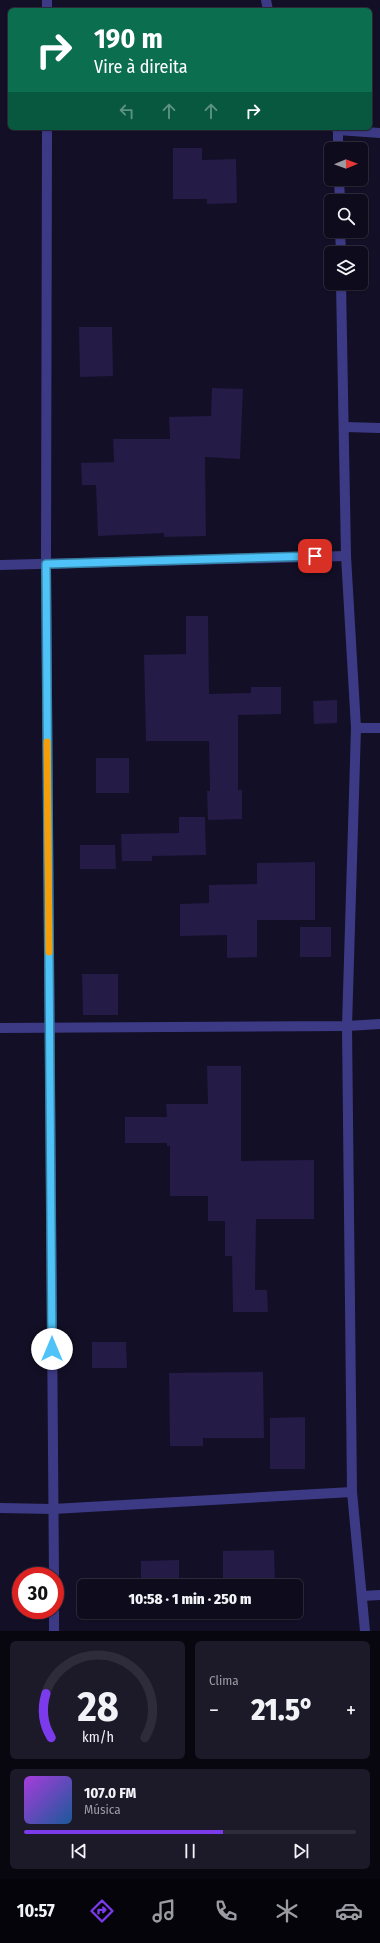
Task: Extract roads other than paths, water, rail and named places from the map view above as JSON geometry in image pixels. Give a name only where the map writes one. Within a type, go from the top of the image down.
[{"type":"street","points":[[47,130],[46,564],[54,1567]]},
{"type":"street","points":[[337,130],[338,142]]},
{"type":"street","points":[[348,130],[380,133]]},
{"type":"street","points":[[341,290],[345,427],[346,556],[356,728],[347,1026],[352,1492],[365,1631]]},
{"type":"street","points":[[345,427],[380,428]]},
{"type":"street","points":[[0,565],[346,556]]},
{"type":"street","points":[[356,728],[380,728]]},
{"type":"street","points":[[0,1028],[50,1029],[347,1026],[380,1024]]},
{"type":"street","points":[[0,1508],[53,1509],[352,1492]]},
{"type":"street","points":[[362,1596],[380,1595]]},
{"type":"street","points":[[54,1619],[54,1631]]}]
